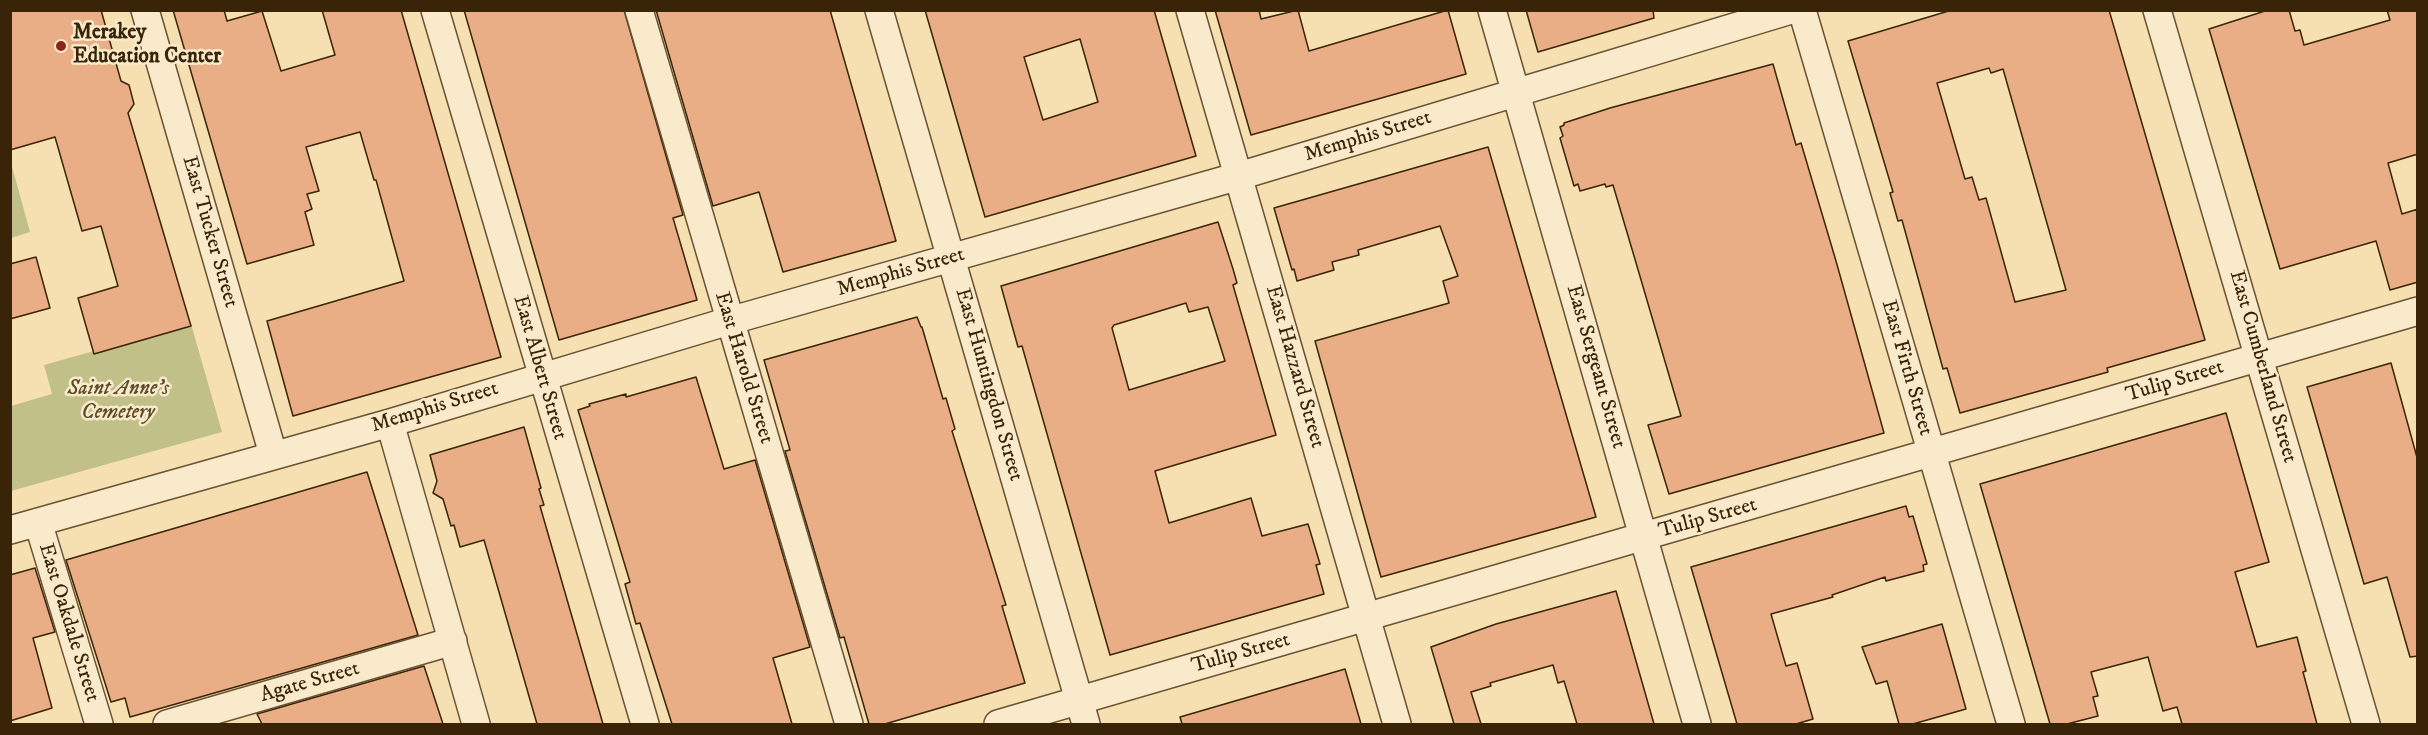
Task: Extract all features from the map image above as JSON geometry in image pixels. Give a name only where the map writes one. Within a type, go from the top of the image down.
[{"type":"street","name":"East Tucker Street","points":[[145,10],[273,454]]},
{"type":"street","name":"East Albert Street","points":[[435,10],[645,724]]},
{"type":"street","name":"East Harold Street","points":[[639,10],[849,724]]},
{"type":"street","name":"East Huntingdon Street","points":[[879,10],[1083,712]]},
{"type":"street","name":"East Hazzard Street","points":[[1191,10],[1397,724]]},
{"type":"street","name":"East Sergeant Street","points":[[1492,10],[1697,724]]},
{"type":"street","name":"Memphis Street","points":[[10,530],[273,454],[390,423],[729,321],[1239,176],[1791,10]]},
{"type":"street","name":"East Firth Street","points":[[1802,10],[2011,724]]},
{"type":"street","name":"East Cumberland Street","points":[[2157,10],[2366,724]]},
{"type":"street","name":"Tulip Street","points":[[998,724],[1083,712],[1366,618],[2418,311]]},
{"type":"street","points":[[390,423],[476,724]]},
{"type":"street","name":"East Oakdale Street","points":[[38,522],[99,724]]},
{"type":"street","name":"Agate Street","points":[[167,724],[453,641]]},
{"type":"green space","points":[[11,163],[30,232],[10,238]]},
{"type":"green space","name":"Saint Anne's Cemetery","points":[[191,324],[222,432],[11,491],[11,406],[52,394],[44,365]]},
{"type":"building","points":[[10,10],[101,10],[121,81],[129,85],[134,104],[128,113],[191,326],[94,354],[78,298],[118,286],[101,226],[82,231],[55,137],[10,150]]},
{"type":"building","points":[[173,10],[224,10],[227,21],[262,11],[281,71],[335,55],[322,10],[401,10],[501,357],[293,416],[267,321],[404,281],[376,180],[374,180],[360,132],[306,147],[319,191],[307,194],[312,209],[305,212],[314,245],[247,264]]},
{"type":"building","points":[[464,10],[624,10],[683,215],[673,218],[697,300],[559,340]]},
{"type":"building","points":[[656,10],[830,10],[896,241],[783,272],[759,192],[713,206]]},
{"type":"building","points":[[925,10],[1154,10],[1196,156],[985,217]],"holes":[[[1080,39],[1098,102],[1043,120],[1024,57]]]},
{"type":"building","points":[[1215,10],[1259,10],[1261,19],[1298,10],[1309,51],[1448,10],[1466,74],[1251,135]]},
{"type":"building","points":[[1526,10],[1653,10],[1654,18],[1538,52]]},
{"type":"building","points":[[1952,10],[2109,10],[2205,340],[2107,368],[2108,372],[1960,413],[1947,368],[1943,369],[1902,220],[1898,221],[1890,193],[1893,192],[1848,41]],"holes":[[[1989,68],[1991,73],[2003,69],[2066,290],[2015,302],[1986,198],[1979,200],[1972,177],[1965,179],[1937,83]]]},
{"type":"building","points":[[2268,10],[2289,10],[2295,31],[2300,30],[2304,45],[2390,20],[2387,10],[2418,10],[2418,154],[2388,163],[2402,214],[2418,209],[2418,282],[2390,290],[2376,241],[2280,269],[2209,29]]},
{"type":"building","points":[[1773,64],[1796,145],[1801,143],[1884,433],[1669,494],[1648,425],[1681,416],[1613,185],[1606,187],[1605,184],[1580,191],[1578,184],[1574,186],[1560,138],[1563,136],[1560,127],[1564,123],[1610,108]]},
{"type":"building","points":[[1488,147],[1596,517],[1381,577],[1315,341],[1449,303],[1443,281],[1458,276],[1440,226],[1358,250],[1359,255],[1332,262],[1334,270],[1297,281],[1274,208]]},
{"type":"building","points":[[1218,222],[1237,283],[1233,285],[1276,435],[1155,471],[1169,523],[1251,498],[1262,536],[1308,524],[1320,564],[1316,565],[1324,594],[1110,655],[1022,346],[1018,347],[1001,286]],"holes":[[[1186,303],[1189,312],[1208,307],[1225,361],[1129,390],[1112,328],[1114,325]]]},
{"type":"building","points":[[36,257],[50,308],[10,319],[10,264]]},
{"type":"building","points":[[917,317],[943,399],[946,398],[955,429],[952,431],[1006,605],[1002,606],[1025,683],[885,724],[869,724],[844,637],[840,638],[785,451],[790,450],[764,360]]},
{"type":"building","points":[[2391,363],[2418,461],[2418,656],[2410,657],[2387,577],[2364,584],[2307,387]]},
{"type":"building","points":[[696,377],[724,469],[755,460],[810,647],[773,658],[792,724],[672,724],[640,623],[636,624],[625,584],[630,582],[578,410],[590,406],[589,404],[626,394],[626,397]]},
{"type":"building","points":[[2226,413],[2269,562],[2235,572],[2257,647],[2297,637],[2306,671],[2303,672],[2317,724],[2182,724],[2177,707],[2163,711],[2148,657],[2091,672],[2098,696],[2093,697],[2098,716],[2067,724],[2050,724],[1980,484]]},
{"type":"building","points":[[524,427],[541,488],[539,489],[544,505],[540,506],[603,724],[537,724],[484,540],[460,547],[443,499],[433,493],[437,481],[430,455]]},
{"type":"building","points":[[367,472],[418,635],[130,717],[125,698],[111,702],[66,560]]},
{"type":"building","points":[[1906,506],[1909,517],[1913,516],[1927,564],[1923,565],[1924,571],[1886,581],[1885,577],[1832,595],[1833,597],[1771,614],[1786,666],[1797,663],[1813,719],[1796,724],[1737,724],[1691,567]]},
{"type":"building","points":[[35,568],[55,632],[33,638],[52,708],[10,721],[10,575]]},
{"type":"building","points":[[1616,591],[1654,724],[1577,724],[1564,681],[1558,683],[1553,665],[1490,683],[1491,686],[1471,692],[1481,724],[1454,724],[1431,647],[1496,624]]},
{"type":"building","points":[[1942,624],[1966,709],[1913,724],[1899,724],[1887,681],[1876,684],[1862,647]]},
{"type":"building","points":[[424,666],[443,724],[262,724],[257,714]]},
{"type":"building","points":[[1345,669],[1361,724],[1182,724],[1180,717]]},
{"type":"place","name":"Merakey Education Center","points":[[61,46]]}]
